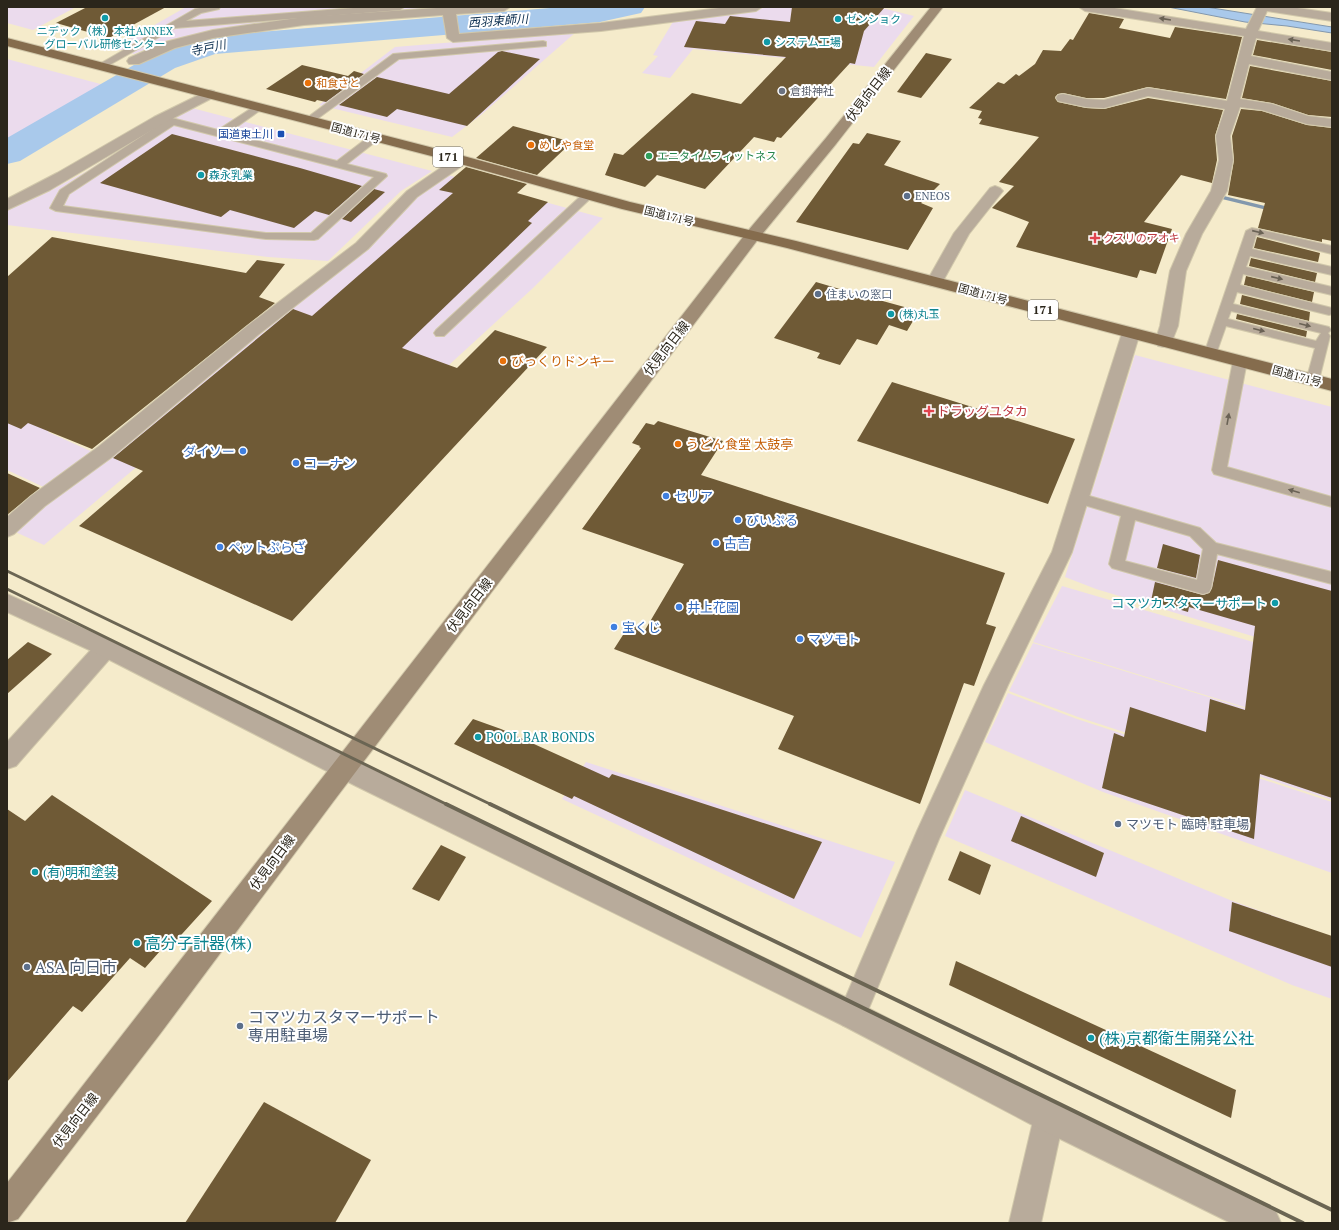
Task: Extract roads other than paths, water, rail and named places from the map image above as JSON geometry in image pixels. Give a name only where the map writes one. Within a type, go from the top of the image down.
[{"type":"highway","name":"国道171号","points":[[7,42],[101,66],[131,67],[144,78],[375,137],[588,195],[935,281],[1332,386]]},
{"type":"main road","name":"伏見向日線","points":[[7,1208],[150,1024],[753,235],[831,141],[937,7]]},
{"type":"street","points":[[131,67],[170,45],[213,34],[304,21],[504,7]]},
{"type":"street","points":[[449,11],[453,38],[601,27],[756,7]]},
{"type":"street","points":[[1085,7],[1332,46]]},
{"type":"street","points":[[1164,342],[1169,326],[1178,271],[1194,234],[1219,190],[1226,160],[1223,136],[1234,103],[1233,98],[1251,32],[1263,8],[1332,17]]},
{"type":"street","points":[[1244,59],[1332,76]]},
{"type":"street","points":[[1063,98],[1083,104],[1112,104],[1143,92],[1148,92],[1226,106],[1234,103],[1247,103],[1309,120],[1332,123]]},
{"type":"street","points":[[7,205],[39,191],[152,124],[209,94]]},
{"type":"street","points":[[7,529],[38,501],[105,452],[252,330],[362,246],[412,194],[460,160]]},
{"type":"street","points":[[935,281],[962,233],[995,191]]},
{"type":"street","points":[[852,1015],[926,839],[973,734],[1062,552],[1131,333]]},
{"type":"street","points":[[7,602],[106,648],[345,767],[852,1015],[1049,1117],[1265,1223]]},
{"type":"street","points":[[7,759],[106,648]]},
{"type":"street","points":[[1025,1223],[1049,1117]]},
{"type":"lane","points":[[101,66],[198,11],[216,7]]},
{"type":"lane","points":[[267,18],[268,7]]},
{"type":"lane","points":[[175,25],[400,7]]},
{"type":"lane","points":[[309,120],[396,56],[544,44]]},
{"type":"lane","points":[[220,134],[258,107]]},
{"type":"lane","points":[[172,121],[339,165],[382,176],[314,237],[266,236],[56,208],[64,192],[172,121]]},
{"type":"lane","points":[[339,165],[375,137]]},
{"type":"lane","points":[[440,333],[588,195]]},
{"type":"lane","points":[[1210,354],[1252,231],[1332,250]]},
{"type":"lane","points":[[1245,251],[1332,271]]},
{"type":"lane","points":[[1239,269],[1332,291]]},
{"type":"lane","points":[[1232,287],[1331,305],[1313,381]]},
{"type":"lane","points":[[1226,306],[1325,330]]},
{"type":"lane","points":[[1221,321],[1321,346]]},
{"type":"lane","points":[[1240,361],[1219,470],[1332,502]]},
{"type":"lane","points":[[1079,498],[1195,532],[1211,547],[1332,578]]},
{"type":"lane","points":[[1129,513],[1118,564],[1203,588],[1211,547]]},
{"type":"water","points":[[1168,7],[1206,7],[1332,27],[1332,33],[1287,26],[1245,22]]},
{"type":"waterway","name":"西羽束師川","points":[[577,7],[600,13]]},
{"type":"waterway","name":"寺戸川","points":[[7,153],[164,61],[211,45],[600,13],[630,7]]},
{"type":"waterway","points":[[1224,198],[1275,210]]},
{"type":"railway","points":[[7,571],[492,805]]},
{"type":"railway","points":[[7,589],[448,805]]},
{"type":"railway","points":[[446,804],[1303,1223]]},
{"type":"railway","points":[[490,804],[1332,1210]]},
{"type":"place","name":"ニデック（株）本社ANNEX グローバル研修センター","points":[[105,18]]},
{"type":"place","name":"ゼンショク","points":[[838,19]]},
{"type":"place","name":"システム工場","points":[[767,42]]},
{"type":"place","name":"和食さと","points":[[308,83]]},
{"type":"place","name":"倉掛神社","points":[[782,91]]},
{"type":"place","name":"国道東土川","points":[[281,134]]},
{"type":"place","name":"めしや食堂","points":[[531,145]]},
{"type":"place","name":"エニタイムフィットネス","points":[[649,156]]},
{"type":"place","name":"森永乳業","points":[[201,175]]},
{"type":"place","name":"ENEOS","points":[[907,196]]},
{"type":"place","name":"クスリのアオキ","points":[[1095,238]]},
{"type":"place","name":"住まいの窓口","points":[[818,294]]},
{"type":"place","name":"(株)丸玉","points":[[891,314]]},
{"type":"place","name":"びっくりドンキー","points":[[503,361]]},
{"type":"place","name":"ドラッグユタカ","points":[[929,411]]},
{"type":"place","name":"うどん食堂 太鼓亭","points":[[678,444]]},
{"type":"place","name":"ダイソー","points":[[243,451]]},
{"type":"place","name":"コーナン","points":[[296,463]]},
{"type":"place","name":"セリア","points":[[666,496]]},
{"type":"place","name":"ぴいぷる","points":[[738,520]]},
{"type":"place","name":"古吉","points":[[716,543]]},
{"type":"place","name":"ペットぷらざ","points":[[220,547]]},
{"type":"place","name":"コマツカスタマーサポート","points":[[1275,603]]},
{"type":"place","name":"井上花園","points":[[679,607]]},
{"type":"place","name":"宝くじ","points":[[614,627]]},
{"type":"place","name":"マツモト","points":[[800,639]]},
{"type":"place","name":"POOL BAR BONDS","points":[[478,737]]},
{"type":"place","name":"マツモト 臨時 駐車場","points":[[1118,824]]},
{"type":"place","name":"(有)明和塗装","points":[[35,872]]},
{"type":"place","name":"高分子計器(株)","points":[[137,943]]},
{"type":"place","name":"ASA 向日市","points":[[27,967]]},
{"type":"place","name":"コマツカスタマーサポート 専用駐車場","points":[[240,1026]]},
{"type":"place","name":"(株)京都衛生開発公社","points":[[1091,1038]]}]
